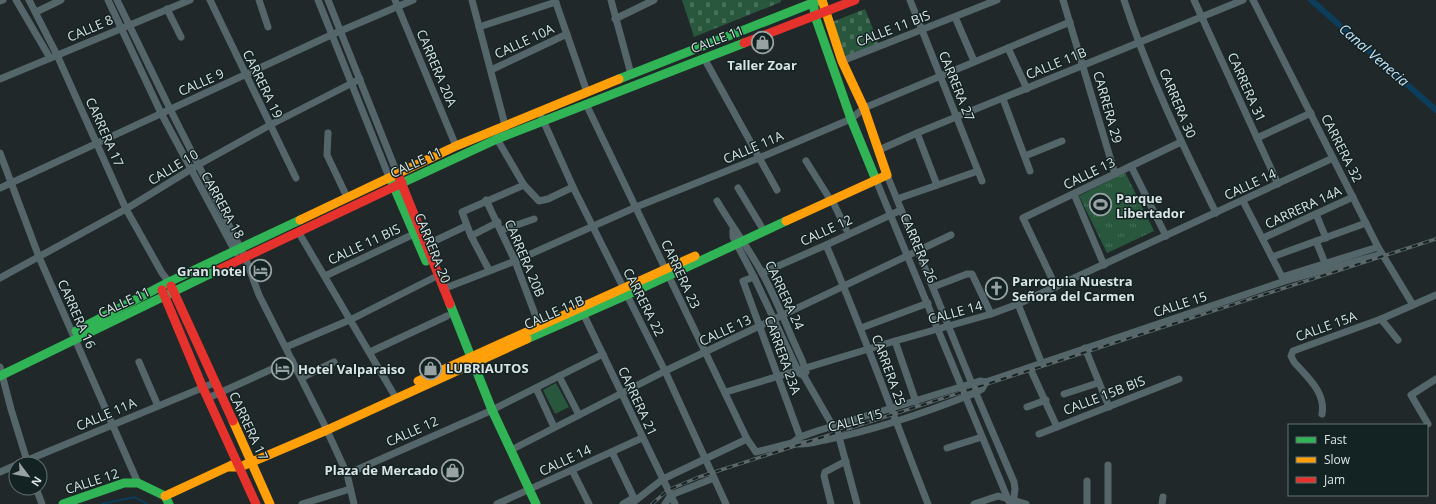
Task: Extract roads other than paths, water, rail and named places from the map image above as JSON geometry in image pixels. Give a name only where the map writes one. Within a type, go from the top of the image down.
[{"type":"main road","name":"CALLE 11","points":[[74,336],[165,285],[240,254],[299,233],[397,184],[496,139],[855,0]]},
{"type":"main road","name":"CALLE 11","points":[[0,371],[74,336],[174,292],[240,254],[347,197],[456,146],[586,92],[817,1]]},
{"type":"main road","name":"CARRERA 26","points":[[817,1],[825,12],[842,61],[864,108],[886,172]]},
{"type":"main road","name":"CARRERA 26","points":[[817,1],[815,16],[851,119],[874,178]]},
{"type":"main road","name":"CALLE 11B","points":[[737,237],[830,198],[886,172]]},
{"type":"main road","name":"CARRERA 20","points":[[393,175],[426,245],[469,361],[490,411],[527,491],[536,504]]},
{"type":"main road","name":"CARRERA 20","points":[[397,184],[414,234],[447,316],[469,361]]},
{"type":"main road","name":"CALLE 11B","points":[[167,500],[230,467],[325,427],[667,273],[761,226],[830,198]]},
{"type":"main road","name":"CARRERA 17","points":[[165,285],[174,292],[270,504]]},
{"type":"main road","name":"CARRERA 17","points":[[165,285],[165,296],[203,388],[256,504]]},
{"type":"main road","name":"CALLE 11B","points":[[469,361],[539,325],[582,310]]},
{"type":"main road","name":"CARRERA 20","points":[[490,411],[511,450],[527,491],[530,504]]},
{"type":"main road","name":"CALLE 12","points":[[63,504],[124,483],[138,482],[167,500]]},
{"type":"street","points":[[16,0],[50,58]]},
{"type":"street","name":"CARRERA 17","points":[[30,0],[57,55],[126,209],[162,273],[165,285]]},
{"type":"street","points":[[36,12],[61,0]]},
{"type":"street","name":"CARRERA 18","points":[[108,0],[161,113],[190,170],[248,266],[259,295],[286,347],[347,474],[354,504]]},
{"type":"street","name":"CARRERA 18","points":[[117,0],[240,254]]},
{"type":"street","name":"CALLE 8","points":[[0,79],[129,24],[190,0]]},
{"type":"street","name":"CARRERA 19","points":[[210,0],[245,76],[296,178]]},
{"type":"street","points":[[259,0],[268,27]]},
{"type":"street","name":"CARRERA 20","points":[[318,0],[350,83],[393,175]]},
{"type":"street","name":"CARRERA 20","points":[[328,0],[360,79],[393,175]]},
{"type":"street","name":"CARRERA 20A","points":[[395,0],[456,146]]},
{"type":"street","name":"CALLE 9","points":[[0,188],[331,35],[413,0]]},
{"type":"street","points":[[472,0],[505,126]]},
{"type":"street","points":[[611,0],[631,74]]},
{"type":"street","points":[[615,19],[654,0]]},
{"type":"street","name":"CARRERA 27","points":[[910,0],[982,180]]},
{"type":"street","name":"CALLE 11 BIS","points":[[842,61],[922,31],[989,1],[997,0]]},
{"type":"street","name":"CARRERA 29","points":[[1063,0],[1084,66],[1115,174]]},
{"type":"street","name":"CARRERA 30","points":[[1124,0],[1138,44],[1181,142],[1216,213]]},
{"type":"street","name":"CARRERA 31","points":[[1194,0],[1278,184]]},
{"type":"street","name":"CALLE 11B","points":[[879,150],[917,133],[1243,0]]},
{"type":"street","name":"CARRERA 32","points":[[1253,0],[1378,247],[1413,305]]},
{"type":"street","points":[[479,26],[556,1],[586,92]]},
{"type":"street","points":[[167,9],[181,36]]},
{"type":"street","points":[[955,17],[974,61]]},
{"type":"street","name":"CALLE 11A","points":[[443,289],[515,261],[636,207],[759,158],[851,119],[864,108],[1070,22]]},
{"type":"street","name":"CALLE 10A","points":[[491,70],[567,34]]},
{"type":"street","points":[[1008,48],[1027,89]]},
{"type":"street","points":[[704,58],[777,190]]},
{"type":"street","name":"CALLE 10","points":[[0,278],[126,209],[198,165],[270,125],[360,79]]},
{"type":"street","points":[[1003,99],[1030,171]]},
{"type":"street","name":"CARRERA 23","points":[[586,104],[705,352],[726,392],[747,439],[756,452]]},
{"type":"street","name":"CARRERA 22","points":[[539,111],[573,187],[665,371],[706,457],[726,504]]},
{"type":"street","points":[[1257,138],[1311,113]]},
{"type":"street","points":[[328,133],[327,155],[347,197]]},
{"type":"street","points":[[917,133],[937,185]]},
{"type":"street","points":[[496,139],[524,185],[534,197],[543,201],[573,187]]},
{"type":"street","points":[[1025,156],[1062,141]]},
{"type":"street","name":"CALLE 13","points":[[1056,287],[1023,218],[1181,142]]},
{"type":"street","name":"CARRERA 16","points":[[0,153],[39,257],[138,482]]},
{"type":"street","name":"CALLE 14","points":[[726,392],[778,376],[802,371],[895,341],[991,314],[1018,304],[1333,158]]},
{"type":"street","points":[[806,161],[830,198],[846,229]]},
{"type":"street","points":[[1131,166],[1166,236]]},
{"type":"street","points":[[897,199],[978,171]]},
{"type":"street","name":"CARRERA 26","points":[[886,172],[975,392],[1014,482],[1015,489],[1011,501]]},
{"type":"street","name":"CARRERA 26","points":[[874,178],[928,302],[961,388],[1011,501]]},
{"type":"street","points":[[489,270],[466,226],[462,212],[486,200],[524,185]]},
{"type":"street","points":[[738,188],[761,226]]},
{"type":"street","points":[[1074,194],[1104,265]]},
{"type":"street","name":"CARRERA 14A","points":[[1263,238],[1353,197]]},
{"type":"street","name":"CARRERA 20B","points":[[486,200],[502,230],[539,325]]},
{"type":"street","name":"CARRERA 24","points":[[717,201],[737,237],[762,273],[781,316],[802,371]]},
{"type":"street","points":[[1243,201],[1282,277],[1378,247]]},
{"type":"street","name":"CALLE 12","points":[[762,273],[901,210]]},
{"type":"street","points":[[1316,214],[1326,238]]},
{"type":"street","points":[[502,230],[534,219]]},
{"type":"street","points":[[471,236],[498,222]]},
{"type":"street","points":[[1272,256],[1326,238],[1366,222]]},
{"type":"street","points":[[426,245],[466,226]]},
{"type":"street","points":[[299,233],[352,319],[395,395]]},
{"type":"street","name":"CALLE 11 BIS","points":[[325,276],[414,234]]},
{"type":"street","name":"CALLE 13","points":[[511,450],[665,371],[951,235]]},
{"type":"street","name":"CARRERA 24","points":[[737,237],[774,320],[839,437],[857,504]]},
{"type":"street","points":[[1316,241],[1325,263]]},
{"type":"street","name":"CARRERA 25","points":[[826,245],[861,328],[895,421],[928,504]]},
{"type":"street","name":"CALLE 15","points":[[756,452],[792,443],[800,437],[833,426],[916,402],[980,381],[986,382],[1030,368],[1285,281],[1382,254]]},
{"type":"street","points":[[933,288],[967,274],[972,274],[975,277],[991,314]]},
{"type":"street","name":"CARRERA 23A","points":[[754,277],[743,281],[800,437]]},
{"type":"street","points":[[286,347],[352,319],[433,278]]},
{"type":"street","name":"CALLE 15A","points":[[1322,414],[1323,406],[1321,394],[1294,362],[1292,353],[1301,347],[1381,319],[1436,295]]},
{"type":"street","points":[[861,328],[928,302]]},
{"type":"street","points":[[1018,304],[1042,364]]},
{"type":"street","name":"CARRERA 21","points":[[582,310],[642,438],[675,504]]},
{"type":"street","points":[[370,352],[447,316]]},
{"type":"street","points":[[1381,319],[1398,340]]},
{"type":"street","points":[[895,341],[916,402]]},
{"type":"street","points":[[1085,348],[1109,407]]},
{"type":"street","name":"CALLE 12","points":[[347,474],[490,411],[602,354]]},
{"type":"street","points":[[208,398],[292,360]]},
{"type":"street","points":[[139,362],[158,406]]},
{"type":"street","points":[[301,378],[334,362]]},
{"type":"street","points":[[1030,368],[1057,426]]},
{"type":"street","points":[[0,371],[26,456]]},
{"type":"street","points":[[559,376],[579,415]]},
{"type":"street","name":"CALLE 15B BIS","points":[[1039,434],[1179,379]]},
{"type":"street","points":[[1428,424],[1411,395],[1414,391],[1436,379]]},
{"type":"street","name":"CALLE 15","points":[[792,443],[798,445],[839,437],[895,421],[965,397],[982,389],[986,382]]},
{"type":"street","name":"CALLE 11A","points":[[42,456],[214,383]]},
{"type":"street","points":[[1064,394],[1098,383]]},
{"type":"street","points":[[536,388],[554,427]]},
{"type":"street","points":[[1027,407],[1046,400]]},
{"type":"street","points":[[947,448],[982,437]]},
{"type":"street","name":"CALLE 14","points":[[497,504],[642,438]]},
{"type":"street","points":[[623,504],[633,501],[663,479],[706,457],[747,439]]},
{"type":"street","points":[[612,452],[633,501]]},
{"type":"street","points":[[831,504],[824,476],[825,472],[846,462]]},
{"type":"street","points":[[1108,465],[1108,504]]},
{"type":"street","points":[[572,470],[588,504]]},
{"type":"street","points":[[665,504],[671,495],[714,478]]},
{"type":"street","points":[[1087,481],[1088,504]]},
{"type":"street","points":[[302,504],[350,489]]},
{"type":"street","points":[[978,503],[998,496],[1011,501],[1026,504]]},
{"type":"waterway","name":"Canal Venecia","points":[[1311,0],[1436,110]]},
{"type":"waterway","points":[[102,504],[135,497],[147,504]]},
{"type":"railway","points":[[652,504],[668,490],[699,477],[1436,239]]},
{"type":"place","name":"Taller Zoar","points":[[762,43]]},
{"type":"place","name":"Parque Libertador","points":[[1100,205]]},
{"type":"place","name":"Gran hotel","points":[[261,271]]},
{"type":"place","name":"Parroquia Nuestra Señora del Carmen","points":[[996,288]]},
{"type":"place","name":"LUBRIAUTOS","points":[[431,368]]},
{"type":"place","name":"Hotel Valparaiso","points":[[283,369]]},
{"type":"place","name":"Plaza de Mercado","points":[[453,470]]}]
